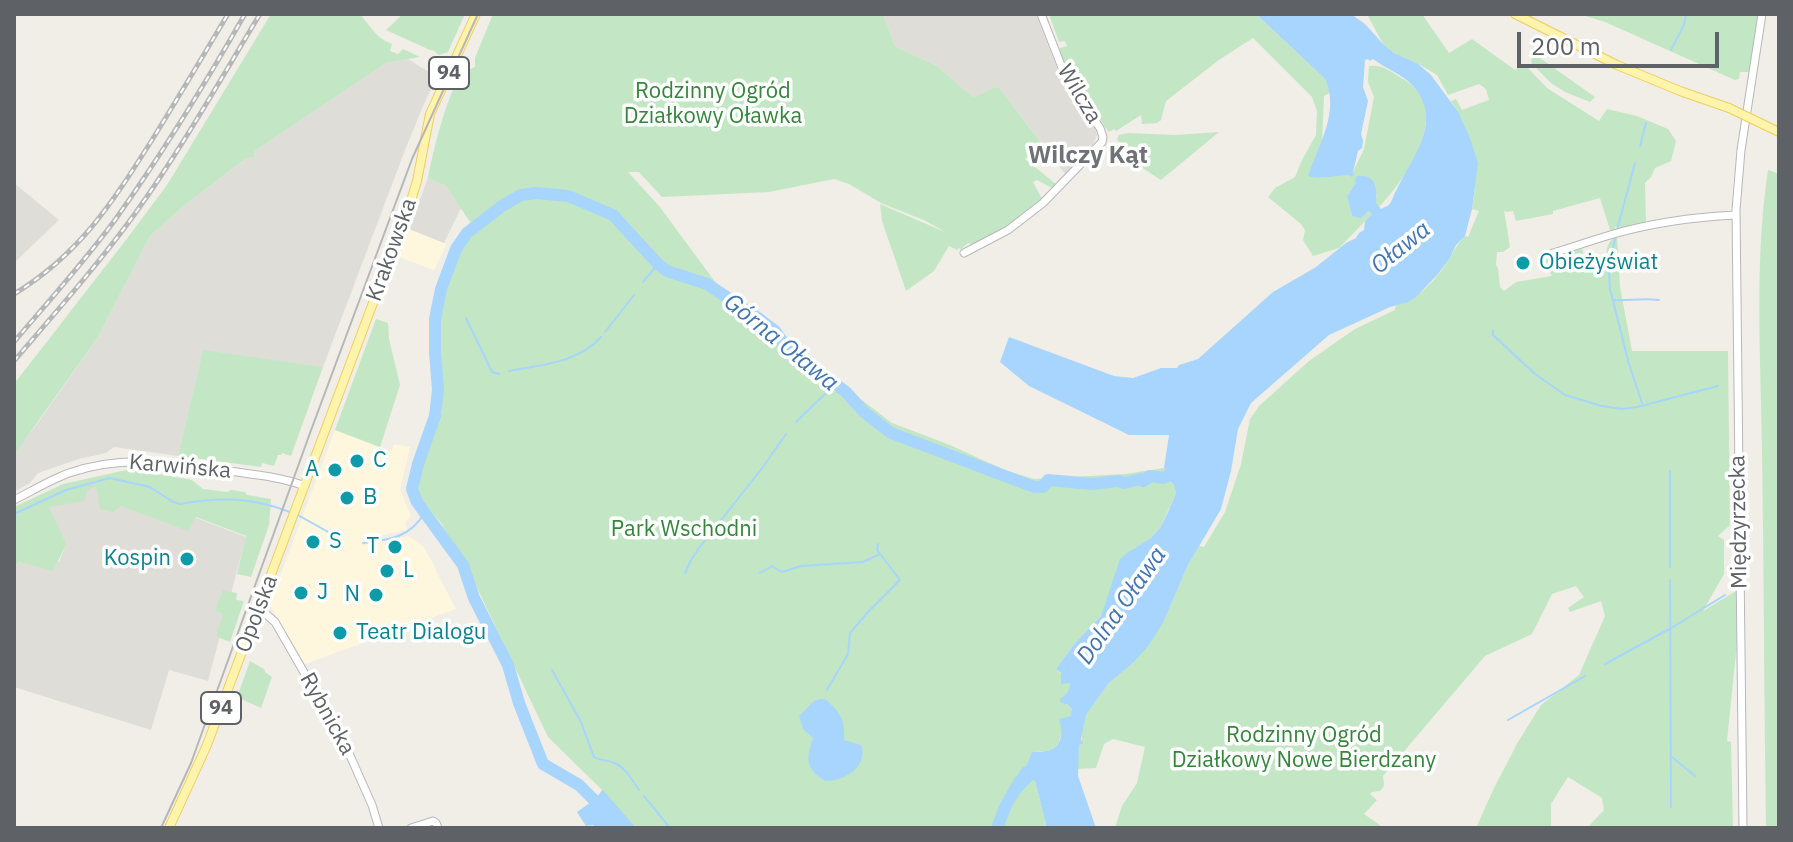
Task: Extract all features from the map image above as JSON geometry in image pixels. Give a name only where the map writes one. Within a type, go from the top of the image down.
[{"type":"main road","name":"Krakowska","points":[[305,486],[409,207],[430,114],[476,14]]},
{"type":"main road","points":[[1515,14],[1617,65],[1729,108],[1779,132]]},
{"type":"main road","name":"Opolska","points":[[169,828],[207,745],[305,486]]},
{"type":"street","name":"Wilcza","points":[[964,253],[1008,230],[1033,211],[1102,142],[1100,128],[1060,69],[1041,14]]},
{"type":"street","name":"Międzyrzecka","points":[[1743,828],[1736,215],[1741,150],[1762,14]]},
{"type":"street","points":[[1550,254],[1657,224],[1736,215]]},
{"type":"street","name":"Karwińska","points":[[14,500],[70,473],[126,461],[156,461],[282,479],[305,486]]},
{"type":"street","name":"Rybnicka","points":[[258,611],[275,622],[340,735],[372,805],[379,828]]},
{"type":"street","points":[[411,828],[433,821],[438,828]]},
{"type":"shaded area","points":[[883,14],[1036,14],[1061,79],[1095,128],[1097,135],[1091,149],[1066,175],[998,86],[973,97],[937,66],[895,46]]},
{"type":"shaded area","points":[[408,59],[437,77],[405,150],[323,367],[203,351],[178,456],[114,447],[106,453],[38,473],[30,483],[14,492],[14,455],[17,449],[98,337],[150,236],[245,159],[254,157],[255,151],[386,63]]},
{"type":"shaded area","points":[[428,178],[446,186],[461,208],[444,243],[409,229]]},
{"type":"shaded area","points":[[14,183],[59,220],[14,263]]},
{"type":"shaded area","points":[[409,229],[447,244],[434,270],[399,257]]},
{"type":"shaded area","points":[[335,430],[391,452],[394,444],[410,447],[400,490],[411,516],[405,523],[407,530],[363,539],[363,545],[409,536],[423,546],[456,609],[305,664],[270,603]]},
{"type":"shaded area","points":[[96,483],[129,492],[246,537],[208,681],[169,670],[151,730],[14,687],[14,566],[20,562],[59,562],[65,542],[45,501]]},
{"type":"green space","points":[[271,14],[360,14],[378,35],[392,44],[390,51],[398,54],[403,49],[420,57],[386,63],[255,151],[254,157],[245,159],[150,236],[98,337],[14,455],[14,384],[167,185]]},
{"type":"green space","points":[[403,14],[465,14],[448,52],[439,55],[386,30]]},
{"type":"green space","name":"Park Wschodni","points":[[493,14],[883,14],[895,46],[937,66],[973,97],[998,86],[1042,144],[1025,159],[1056,184],[1052,188],[1037,180],[1033,182],[1042,199],[1008,227],[973,245],[968,243],[957,250],[949,246],[934,271],[906,291],[882,221],[880,204],[945,232],[881,203],[849,184],[834,179],[769,192],[662,197],[639,172],[628,172],[660,207],[721,290],[762,314],[794,348],[892,423],[1034,479],[1125,474],[1164,468],[1176,493],[1160,528],[1151,538],[1128,552],[1101,616],[1056,669],[1070,683],[1066,695],[1072,716],[1061,727],[1060,740],[1055,747],[1032,752],[1035,781],[1047,828],[618,828],[599,795],[602,790],[548,737],[471,575],[441,523],[420,498],[417,482],[442,411],[439,359],[441,311],[454,261],[476,231],[446,186],[428,178],[452,92],[464,73],[475,67],[475,58]]},
{"type":"green space","points":[[1049,14],[1256,14],[1325,79],[1331,92],[1324,96],[1322,143],[1316,155],[1327,175],[1349,175],[1364,149],[1374,97],[1368,82],[1369,66],[1387,69],[1418,92],[1425,107],[1426,125],[1421,143],[1402,179],[1379,207],[1375,203],[1377,195],[1356,183],[1347,196],[1352,216],[1368,211],[1372,214],[1339,248],[1313,256],[1303,240],[1305,230],[1301,224],[1268,197],[1275,188],[1295,177],[1316,135],[1317,111],[1312,97],[1253,38],[1166,101],[1161,120],[1157,123],[1142,124],[1141,115],[1116,131],[1109,132],[1073,84],[1060,51],[1060,48],[1067,46],[1065,41],[1059,42]]},
{"type":"green space","name":"Rodzinny Ogród Działkowy Nowe Bierdzany","points":[[1367,14],[1422,14],[1449,53],[1472,39],[1515,70],[1524,64],[1547,88],[1599,121],[1607,109],[1637,116],[1668,129],[1676,141],[1671,161],[1655,168],[1645,183],[1646,223],[1610,230],[1600,198],[1553,211],[1553,214],[1516,221],[1513,211],[1504,210],[1510,247],[1497,252],[1496,265],[1500,287],[1504,291],[1516,282],[1552,276],[1543,259],[1582,249],[1586,263],[1606,265],[1609,244],[1617,237],[1620,287],[1632,351],[1728,351],[1730,525],[1718,536],[1724,540],[1724,574],[1703,611],[1736,591],[1737,643],[1727,741],[1731,742],[1733,828],[1587,828],[1604,810],[1602,798],[1568,777],[1551,804],[1551,828],[1476,828],[1518,742],[1541,705],[1579,675],[1605,616],[1601,601],[1570,612],[1568,608],[1584,597],[1576,586],[1552,594],[1532,634],[1485,656],[1383,776],[1384,786],[1370,794],[1377,800],[1364,814],[1384,828],[1115,828],[1122,806],[1137,783],[1145,747],[1113,739],[1104,744],[1096,768],[1077,769],[1086,715],[1109,683],[1133,663],[1164,621],[1188,565],[1199,546],[1204,547],[1225,512],[1241,464],[1250,419],[1259,406],[1309,361],[1355,329],[1395,310],[1396,305],[1427,287],[1460,241],[1468,237],[1479,211],[1472,209],[1475,180],[1473,152],[1465,126],[1451,101],[1456,99],[1462,110],[1489,100],[1486,89],[1479,84],[1448,95],[1437,75],[1383,44]]},
{"type":"green space","points":[[1579,14],[1758,14],[1749,72],[1740,72],[1739,79],[1735,80],[1605,22]]},
{"type":"green space","points":[[1537,56],[1595,97],[1590,102],[1551,83],[1532,64],[1531,59]]},
{"type":"green space","points":[[1219,132],[1161,180],[1144,169],[1117,140],[1119,135],[1128,133],[1175,135]]},
{"type":"green space","points":[[1768,170],[1779,174],[1779,828],[1766,828],[1759,310],[1761,240]]},
{"type":"green space","points":[[376,319],[388,323],[400,385],[380,447],[335,430]]},
{"type":"green space","points":[[203,350],[323,367],[291,456],[282,453],[274,466],[262,463],[261,467],[178,456]]},
{"type":"green space","points":[[131,469],[192,480],[203,489],[245,492],[271,499],[269,525],[251,577],[237,574],[246,536],[196,517],[188,531],[121,506],[113,512],[100,509],[96,486],[87,491],[84,501],[49,507],[65,541],[53,571],[20,562],[14,566],[14,507],[63,484]]},
{"type":"green space","points":[[223,590],[237,593],[236,600],[244,601],[230,642],[217,637],[223,614],[215,611]]},
{"type":"green space","points":[[250,661],[272,677],[261,708],[237,697]]},
{"type":"water","name":"Dolna Oława","points":[[1256,14],[1351,14],[1394,53],[1417,63],[1431,75],[1459,113],[1478,163],[1472,209],[1465,236],[1438,274],[1416,297],[1329,335],[1251,403],[1238,429],[1221,509],[1188,565],[1164,621],[1149,645],[1109,683],[1086,715],[1081,739],[1083,744],[1079,745],[1078,776],[1096,828],[1047,828],[1035,781],[1013,800],[1010,788],[1027,765],[1032,752],[1053,749],[1060,741],[1059,719],[1071,716],[1072,709],[1061,703],[1060,699],[1070,683],[1061,684],[1061,673],[1056,669],[1101,616],[1120,559],[1160,528],[1176,493],[1164,468],[1169,435],[1129,435],[1029,386],[1000,362],[1009,337],[1114,376],[1133,378],[1161,368],[1177,368],[1198,359],[1273,292],[1316,267],[1364,230],[1365,221],[1372,214],[1368,211],[1361,218],[1352,216],[1347,196],[1357,176],[1368,177],[1374,183],[1376,203],[1381,209],[1389,205],[1417,151],[1426,126],[1422,100],[1414,87],[1373,59],[1365,60],[1363,87],[1368,101],[1361,134],[1362,148],[1358,151],[1354,174],[1352,177],[1308,176],[1326,128],[1329,91],[1325,79]]},
{"type":"water","points":[[820,699],[825,699],[841,717],[844,740],[861,745],[863,753],[853,771],[832,781],[825,781],[811,767],[808,757],[813,738],[803,729],[799,716]]},
{"type":"water","points":[[603,790],[636,828],[586,826],[577,812]]},
{"type":"waterway","points":[[1671,50],[1686,14]]},
{"type":"waterway","points":[[1640,146],[1646,123]]},
{"type":"waterway","points":[[1617,230],[1635,163]]},
{"type":"waterway","name":"Górna Oława","points":[[618,828],[579,785],[543,764],[508,665],[474,598],[463,565],[417,502],[412,489],[435,416],[438,390],[435,319],[441,289],[456,249],[467,233],[502,206],[521,195],[536,193],[568,196],[613,215],[658,264],[667,271],[707,284],[758,318],[775,331],[787,348],[846,392],[864,412],[891,433],[1034,487],[1043,487],[1048,480],[1093,484],[1143,481],[1150,476],[1163,478],[1181,471]]},
{"type":"waterway","points":[[1615,238],[1609,272],[1610,289],[1642,403]]},
{"type":"waterway","points":[[643,282],[658,264]]},
{"type":"waterway","points":[[605,332],[634,295]]},
{"type":"waterway","points":[[1613,300],[1659,300]]},
{"type":"waterway","points":[[466,318],[492,372],[499,374]]},
{"type":"waterway","points":[[1493,330],[1493,335],[1535,374],[1565,395],[1602,406],[1622,409],[1637,407],[1718,386]]},
{"type":"waterway","points":[[509,371],[570,358],[592,346],[601,337]]},
{"type":"waterway","name":"Górna Oława","points":[[833,390],[838,386]]},
{"type":"waterway","points":[[796,422],[825,394]]},
{"type":"waterway","points":[[685,573],[699,548],[786,434]]},
{"type":"waterway","points":[[1670,471],[1670,567]]},
{"type":"waterway","points":[[14,514],[66,490],[110,478],[150,487],[180,504],[235,500],[262,503],[290,512]]},
{"type":"waterway","points":[[363,543],[399,536],[413,527],[425,512]]},
{"type":"waterway","points":[[296,514],[330,533]]},
{"type":"waterway","points":[[827,690],[848,654],[850,633],[900,580],[877,550],[878,544]]},
{"type":"waterway","points":[[760,573],[772,566],[782,572],[801,566],[863,562],[880,554]]},
{"type":"waterway","points":[[1670,580],[1671,807]]},
{"type":"waterway","points":[[1605,664],[1725,595]]},
{"type":"waterway","points":[[552,670],[581,722],[594,757],[619,765],[639,790]]},
{"type":"waterway","points":[[1508,720],[1585,676]]},
{"type":"waterway","points":[[1672,757],[1695,776]]},
{"type":"waterway","name":"Oława","points":[[997,828],[1020,781]]},
{"type":"waterway","points":[[644,796],[670,828]]},
{"type":"tram line","points":[[161,828],[191,763],[412,159],[478,14]]},
{"type":"railway","points":[[14,294],[58,262],[93,226],[152,140],[228,14]]},
{"type":"railway","points":[[14,342],[115,220],[183,118],[245,14]]},
{"type":"railway","points":[[14,361],[134,215],[260,14]]},
{"type":"place","name":"Obieżyświat","points":[[1523,263]]},
{"type":"place","name":"C","points":[[357,461]]},
{"type":"place","name":"A","points":[[335,470]]},
{"type":"place","name":"B","points":[[347,498]]},
{"type":"place","name":"S","points":[[313,542]]},
{"type":"place","name":"T","points":[[395,547]]},
{"type":"place","name":"Kospin","points":[[187,559]]},
{"type":"place","name":"L","points":[[387,571]]},
{"type":"place","name":"J","points":[[301,593]]},
{"type":"place","name":"N","points":[[376,595]]},
{"type":"place","name":"Teatr Dialogu","points":[[340,633]]},
{"type":"district","name":"Wilczy Kąt","points":[[1088,156]]},
{"type":"park label","name":"Rodzinny Ogród Działkowy Oławka","points":[[713,104]]}]
